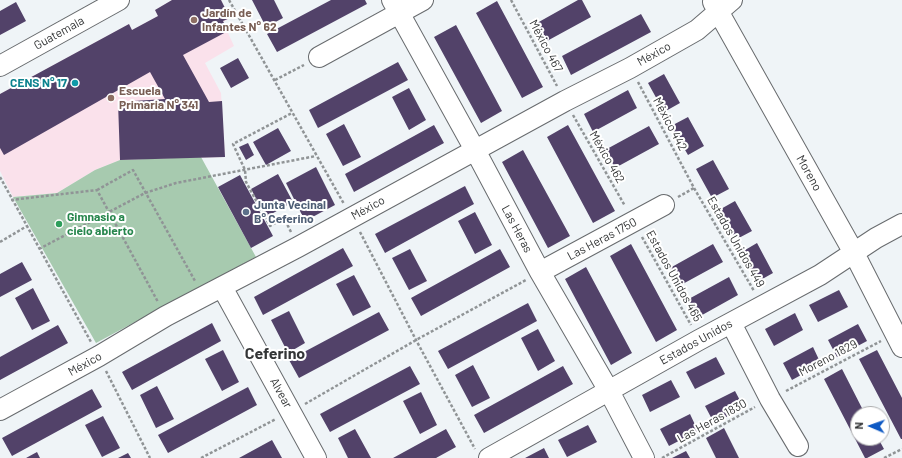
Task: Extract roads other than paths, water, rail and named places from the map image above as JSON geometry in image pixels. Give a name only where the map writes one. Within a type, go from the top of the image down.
[{"type":"street","name":"Guatemala","points":[[0,66],[119,0]]},
{"type":"street","points":[[319,57],[395,7],[423,0]]},
{"type":"street","name":"México","points":[[0,410],[99,356],[166,316],[298,247],[698,30],[721,4]]},
{"type":"street","name":"Moreno","points":[[721,4],[854,253],[898,341]]},
{"type":"street","name":"Las Heras","points":[[395,7],[644,458]]},
{"type":"street","name":"Las Heras 1750","points":[[540,272],[664,205]]},
{"type":"street","name":"Estados Unidos","points":[[489,458],[762,305],[820,275],[876,238],[902,224]]},
{"type":"street","name":"Alvear","points":[[222,287],[316,458]]},
{"type":"street","points":[[731,323],[770,399],[798,446]]},
{"type":"place","name":"Jardín de Infantes N° 62","points":[[194,20]]},
{"type":"place","name":"CENS N° 17","points":[[75,83]]},
{"type":"place","name":"Escuela Primaria N° 341","points":[[111,98]]},
{"type":"place","name":"Junta Vecinal B° Ceferino","points":[[246,212]]},
{"type":"place","name":"Gimnasio a cielo abierto","points":[[59,224]]},
{"type":"district","name":"Ceferino","points":[[275,354]]}]
